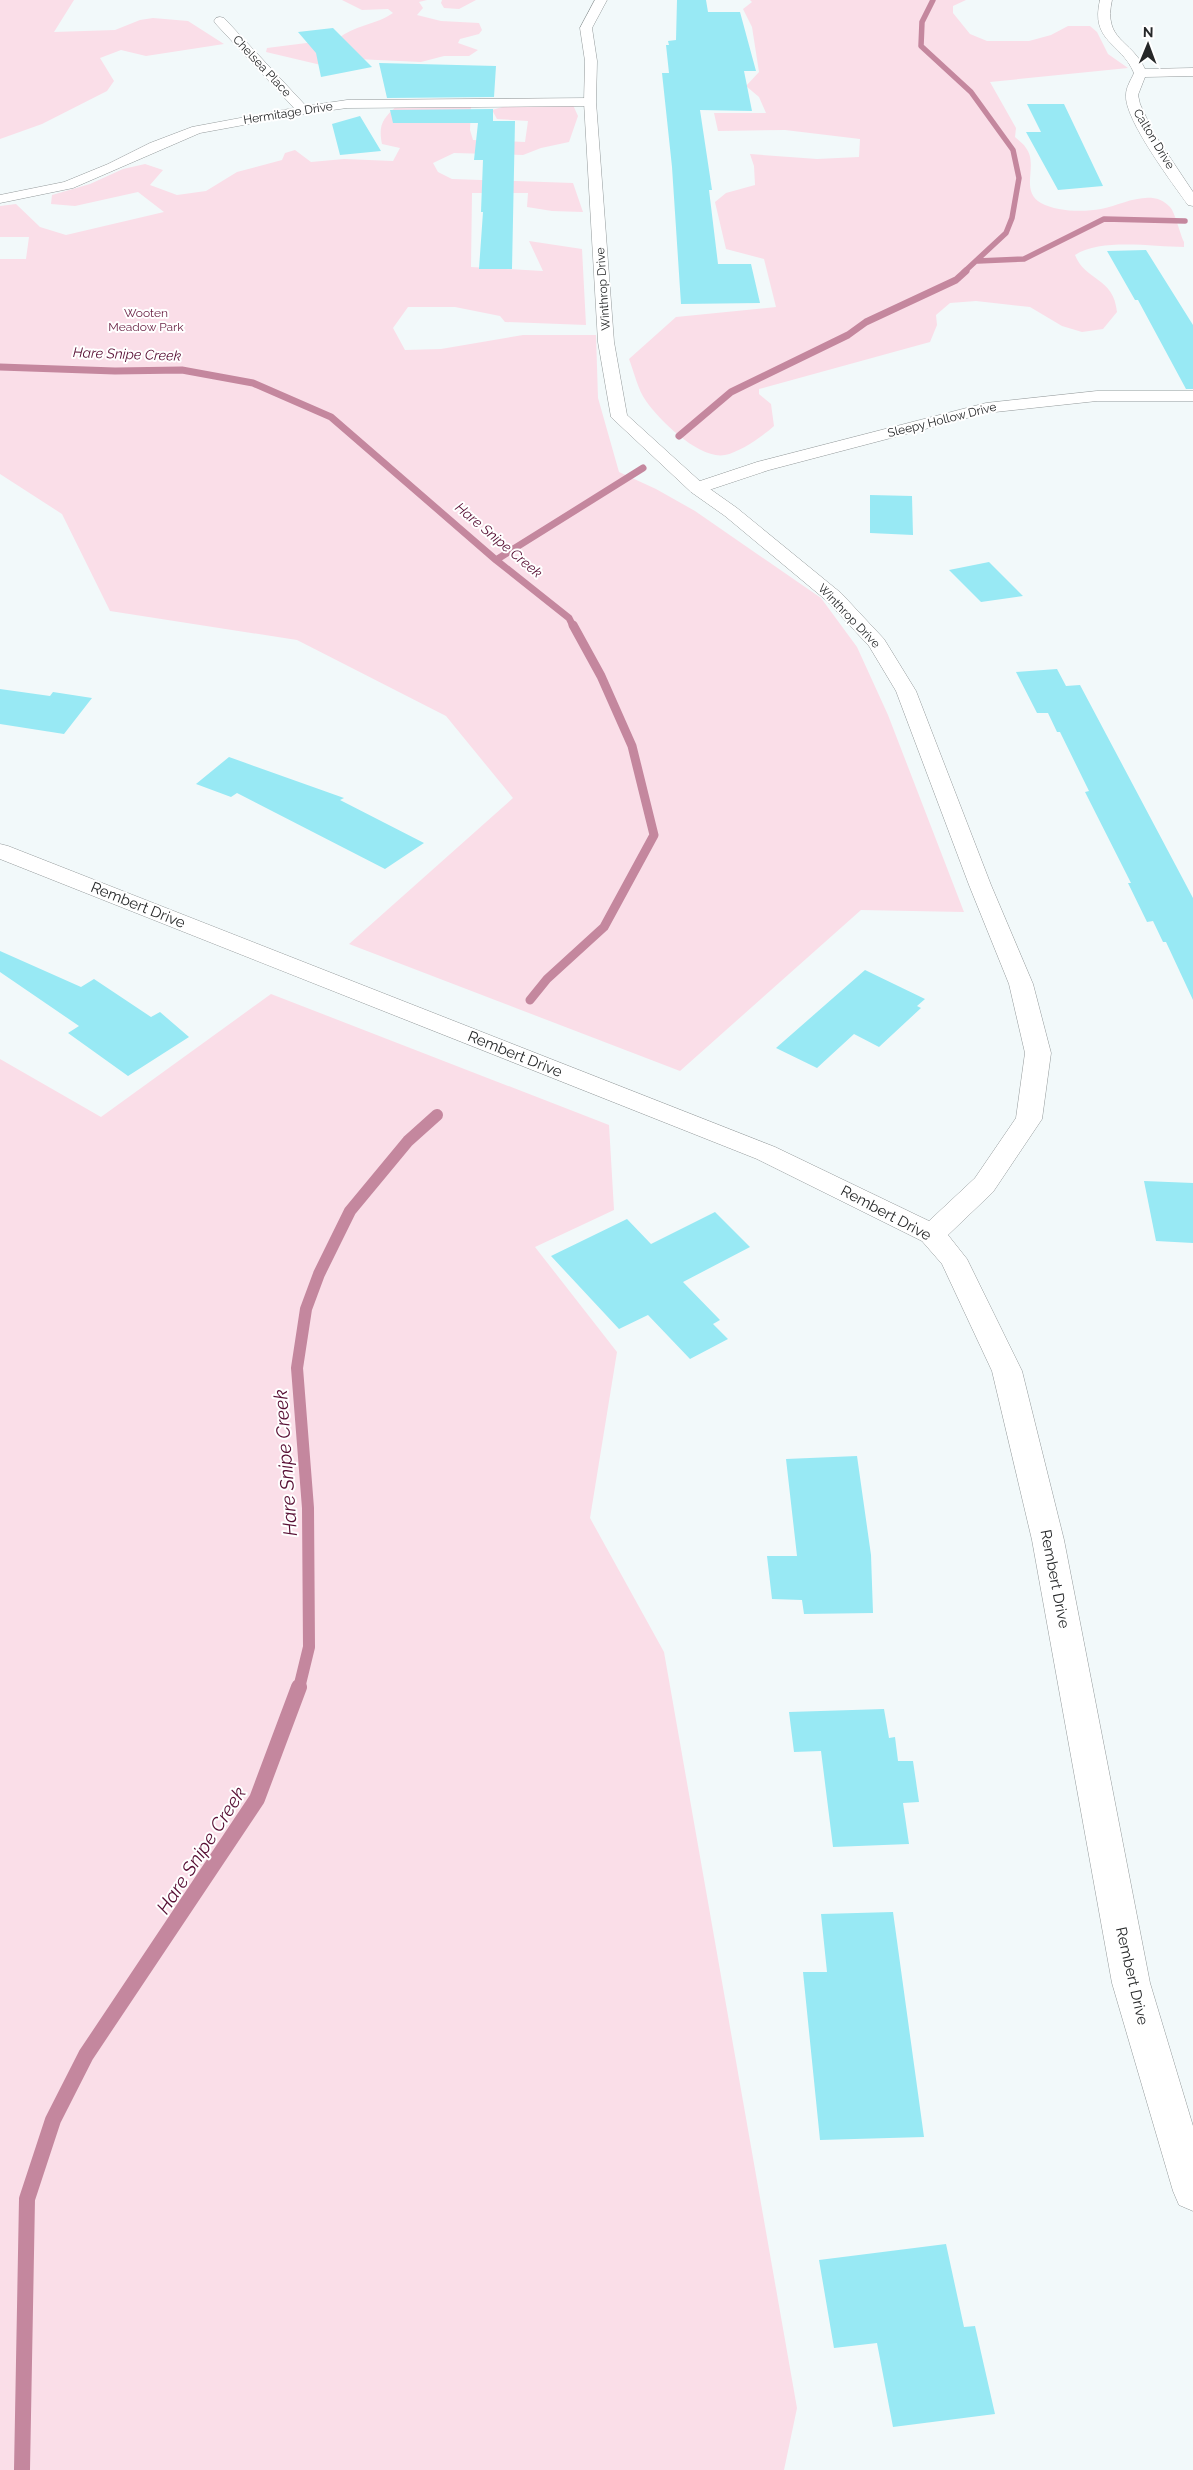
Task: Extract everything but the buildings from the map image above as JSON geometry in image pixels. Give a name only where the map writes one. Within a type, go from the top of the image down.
[{"type":"street","name":"Winthrop Drive","points":[[602,0],[586,28],[591,61],[590,102],[606,342],[619,417],[697,488],[731,512],[834,597],[877,643],[906,691],[980,885],[1021,984],[1038,1053],[1029,1119],[984,1185],[932,1234]]},
{"type":"street","points":[[1106,0],[1102,19],[1105,30],[1132,60],[1140,73],[1193,72]]},
{"type":"street","name":"Chelsea Place","points":[[220,22],[303,110]]},
{"type":"street","name":"Calton Drive","points":[[1140,73],[1132,96],[1133,104],[1144,128],[1193,202]]},
{"type":"street","name":"Hermitage Drive","points":[[0,199],[68,185],[113,168],[155,146],[197,130],[303,110],[347,104],[590,102]]},
{"type":"street","name":"Sleepy Hollow Drive","points":[[697,488],[763,466],[986,408],[1097,396],[1193,396]]},
{"type":"street","name":"Rembert Drive","points":[[0,851],[766,1153],[932,1234],[953,1259],[1007,1371],[1048,1540],[1131,1983],[1193,2190]]},
{"type":"green space","points":[[0,0],[74,0],[54,32],[115,30],[140,20],[153,18],[188,21],[224,44],[146,56],[121,50],[100,58],[114,81],[107,91],[42,124],[0,139]]},
{"type":"green space","points":[[342,0],[427,0],[419,2],[423,8],[417,15],[441,21],[479,23],[482,30],[479,34],[460,39],[458,43],[478,50],[469,56],[444,56],[421,62],[356,59],[321,65],[266,52],[267,48],[338,39],[344,34],[393,13],[388,9],[362,10]]},
{"type":"green space","points":[[442,0],[476,0],[459,9],[444,8],[441,3]]},
{"type":"green space","points":[[750,0],[966,0],[953,6],[953,13],[970,34],[987,41],[1029,41],[1051,35],[1068,26],[1090,26],[1097,32],[1108,54],[1128,68],[990,82],[1016,128],[1015,137],[1025,147],[1029,155],[1031,162],[1031,192],[1035,198],[1047,206],[1087,211],[1137,199],[1155,198],[1163,201],[1174,213],[1184,247],[1113,245],[1086,250],[1075,255],[1085,270],[1105,285],[1115,301],[1117,312],[1103,329],[1082,332],[1062,326],[1030,307],[976,301],[950,303],[936,315],[937,325],[930,342],[759,389],[759,394],[771,404],[774,426],[744,447],[725,455],[715,455],[693,445],[661,419],[643,397],[629,359],[676,317],[776,307],[764,259],[726,249],[715,202],[726,193],[755,185],[754,166],[750,154],[817,159],[859,157],[860,139],[785,130],[718,131],[714,113],[766,113],[759,97],[746,86],[759,72],[752,27],[743,9],[752,2]]},
{"type":"green space","name":"Wooten Meadow Park","points":[[573,105],[578,116],[569,142],[541,148],[523,155],[454,153],[433,163],[438,172],[452,179],[573,183],[583,212],[552,211],[527,207],[528,193],[472,193],[471,267],[543,271],[529,241],[582,249],[586,325],[505,322],[500,316],[455,307],[408,307],[393,328],[405,350],[441,349],[523,335],[596,335],[598,398],[619,472],[656,489],[695,511],[821,598],[857,647],[888,715],[964,912],[861,910],[680,1071],[349,944],[513,798],[446,716],[297,640],[110,611],[62,514],[0,474],[0,259],[26,259],[29,237],[0,237],[0,206],[16,204],[40,227],[66,235],[164,212],[138,192],[75,206],[51,204],[52,195],[90,184],[123,169],[145,164],[163,170],[150,185],[177,195],[206,191],[237,172],[282,160],[285,153],[295,150],[311,162],[344,159],[393,161],[400,148],[382,144],[381,127],[388,114],[397,106],[471,107],[470,130],[473,140],[525,142],[528,121],[497,119],[492,110],[506,106]]},
{"type":"green space","points":[[271,994],[609,1125],[614,1210],[535,1247],[617,1352],[590,1518],[664,1652],[797,2408],[784,2470],[0,2470],[0,1059],[101,1117]]},
{"type":"waterway","points":[[933,0],[922,22],[921,46],[971,92],[1013,150],[1019,178],[1012,218],[1006,233],[964,272]]},
{"type":"waterway","points":[[978,261],[1024,259],[1104,219],[1185,221]]},
{"type":"waterway","points":[[679,436],[731,392],[848,335],[866,322],[956,280],[966,271]]},
{"type":"waterway","name":"Hare Snipe Creek","points":[[0,367],[115,371],[182,370],[253,383],[331,417],[496,560]]},
{"type":"waterway","points":[[496,560],[643,468]]},
{"type":"waterway","name":"Hare Snipe Creek","points":[[496,560],[569,618],[573,626]]},
{"type":"waterway","name":"Hare Snipe Creek","points":[[530,1000],[547,979],[604,927],[654,835],[632,746],[601,676],[573,625]]},
{"type":"waterway","name":"Hare Snipe Creek","points":[[299,1688],[309,1647],[308,1508],[297,1368],[306,1309],[319,1274],[350,1211],[408,1141],[437,1115]]},
{"type":"waterway","name":"Hare Snipe Creek","points":[[22,2470],[27,2199],[53,2120],[86,2055],[257,1799],[299,1687]]}]
